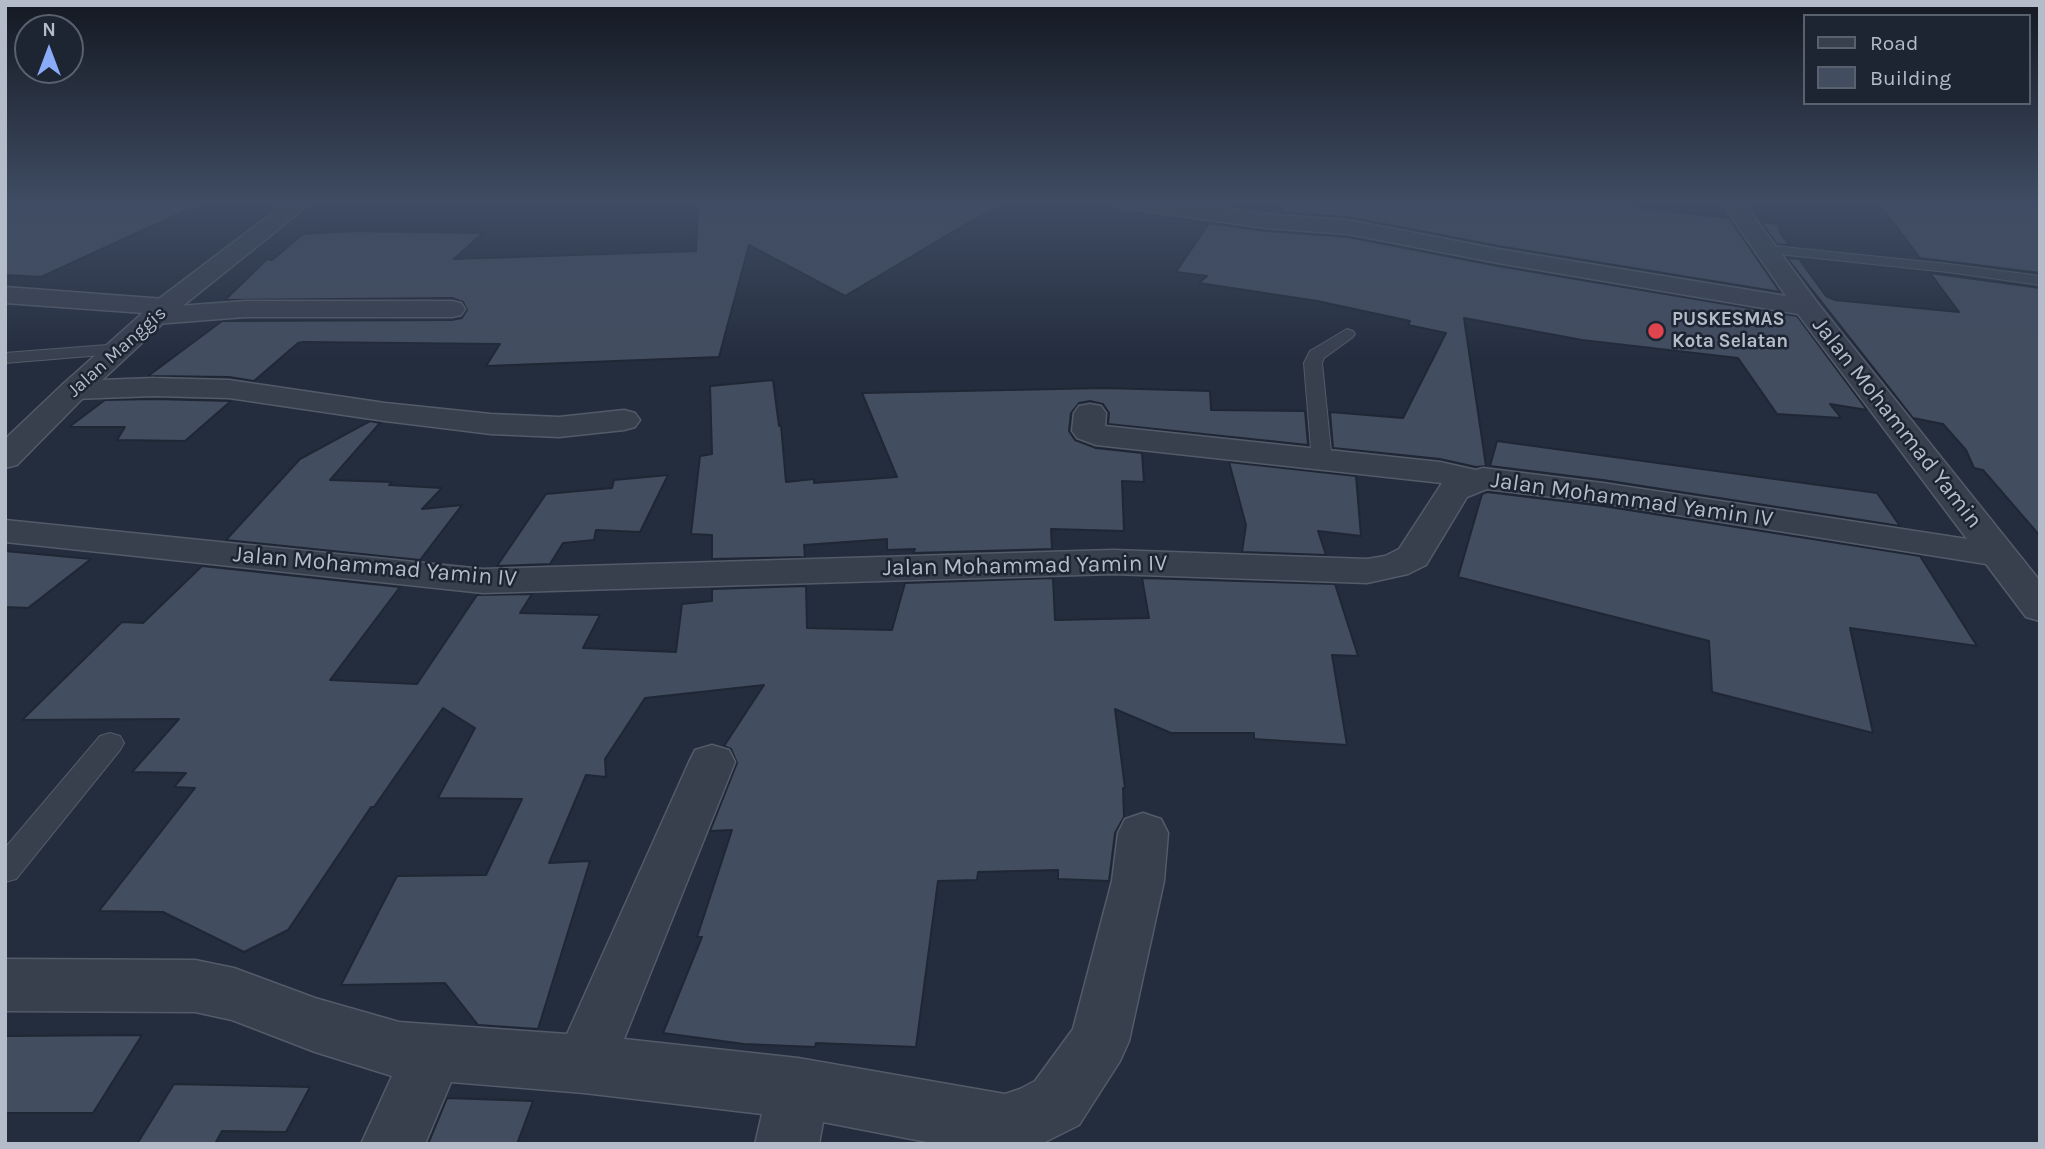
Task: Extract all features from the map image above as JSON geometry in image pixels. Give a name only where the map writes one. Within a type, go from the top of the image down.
[{"type":"street","name":"Jalan Manggis","points":[[5,458],[74,390],[161,312],[233,256]]},
{"type":"street","points":[[1496,256],[1807,307]]},
{"type":"street","name":"Jalan Mohammad Yamin","points":[[1769,256],[2040,608]]},
{"type":"street","points":[[5,295],[161,312],[245,309],[452,309]]},
{"type":"street","points":[[74,390],[142,387],[229,389],[385,412],[491,424],[559,427],[624,420]]},
{"type":"street","points":[[1090,413],[1090,434],[1440,472],[1476,480]]},
{"type":"street","name":"Jalan Mohammad Yamin IV","points":[[5,531],[484,581],[1113,562],[1367,571],[1395,566],[1413,557],[1454,489],[1483,478],[1603,493],[1999,555]]},
{"type":"street","points":[[584,1064],[712,762]]},
{"type":"street","points":[[5,985],[195,986],[234,994],[315,1025],[399,1051],[584,1064],[793,1116],[1005,1125],[1030,1117],[1057,1103],[1099,1041],[1138,881],[1143,833]]},
{"type":"street","points":[[393,1144],[434,1053]]},
{"type":"lane","points":[[1828,256],[2040,281]]},
{"type":"lane","points":[[1322,461],[1313,363],[1317,355],[1347,334]]},
{"type":"lane","points":[[5,358],[120,349]]},
{"type":"lane","points":[[5,870],[110,743]]},
{"type":"building","points":[[5,256],[87,256],[41,277],[5,275]]},
{"type":"building","points":[[277,256],[458,256],[454,259],[556,256],[746,256],[719,357],[486,366],[500,344],[303,342],[298,343],[254,381],[229,377],[148,376],[222,321],[452,320],[462,318],[467,310],[463,302],[452,298],[225,300],[267,259],[272,260]]},
{"type":"building","points":[[769,256],[913,256],[845,296]]},
{"type":"building","points":[[1187,256],[1444,256],[1797,316],[1867,410],[1830,404],[1841,418],[1777,414],[1738,358],[1582,340],[1464,318],[1486,466],[1476,467],[1440,459],[1333,448],[1330,412],[1403,418],[1446,333],[1408,325],[1410,321],[1317,301],[1199,283],[1207,276],[1176,272]]},
{"type":"building","points":[[1557,256],[1755,256],[1780,292]]},
{"type":"building","points":[[1918,256],[2040,256],[2040,273],[1920,258]]},
{"type":"building","points":[[1787,258],[1799,259],[1826,296],[1835,300],[1959,312],[1930,273],[2040,288],[2040,536],[1983,470],[1974,468],[1966,450],[1943,424],[1913,418]]},
{"type":"building","points":[[773,380],[779,426],[781,425],[786,482],[814,479],[814,483],[897,477],[862,393],[1105,388],[1210,391],[1211,410],[1305,411],[1308,445],[1108,424],[1109,413],[1103,404],[1090,401],[1079,403],[1071,413],[1069,431],[1075,440],[1096,448],[1142,453],[1144,482],[1122,481],[1124,531],[1051,529],[1052,549],[913,553],[915,549],[887,550],[887,539],[804,545],[805,557],[712,559],[712,535],[691,534],[700,456],[712,454],[710,386]]},
{"type":"building","points":[[105,400],[231,401],[185,441],[117,440],[125,427],[69,427]]},
{"type":"building","points":[[370,421],[380,423],[330,480],[392,482],[389,485],[442,488],[422,509],[462,505],[420,560],[226,540],[300,459]]},
{"type":"building","points":[[1497,441],[1877,493],[1900,526],[1603,480],[1490,466]]},
{"type":"building","points":[[1229,462],[1356,476],[1361,536],[1318,531],[1326,555],[1242,552],[1246,525]]},
{"type":"building","points":[[668,475],[640,532],[596,530],[594,540],[563,543],[550,564],[497,566],[546,494],[612,488],[614,480]]},
{"type":"building","points":[[1487,492],[1603,506],[1920,556],[1977,646],[1850,628],[1873,733],[1712,692],[1709,641],[1458,577],[1482,494]]},
{"type":"building","points":[[5,551],[91,559],[28,608],[5,607]]},
{"type":"building","points":[[202,566],[400,587],[330,680],[417,684],[477,595],[532,594],[520,613],[600,615],[583,648],[676,652],[682,604],[712,601],[712,589],[806,586],[807,628],[892,630],[905,583],[1053,578],[1055,620],[1149,618],[1142,578],[1335,584],[1358,656],[1332,655],[1347,745],[1254,739],[1254,733],[1171,733],[1115,709],[1125,788],[1124,817],[1115,833],[1109,881],[1058,879],[1058,870],[978,872],[977,880],[938,881],[916,1047],[816,1043],[815,1047],[744,1044],[663,1033],[702,937],[697,937],[732,830],[710,831],[737,763],[731,749],[724,746],[764,685],[645,698],[605,759],[606,777],[586,775],[549,863],[590,861],[538,1029],[478,1025],[445,983],[341,985],[397,876],[486,875],[522,799],[438,798],[475,728],[443,708],[374,807],[371,807],[288,930],[244,952],[163,912],[99,911],[195,788],[174,787],[186,773],[132,772],[179,719],[22,720],[122,622],[143,623]]},
{"type":"building","points":[[142,1035],[93,1113],[5,1113],[5,1036]]},
{"type":"building","points":[[174,1084],[310,1087],[286,1132],[222,1131],[215,1144],[137,1144]]},
{"type":"building","points":[[447,1098],[533,1101],[517,1144],[428,1144]]},
{"type":"place","name":"PUSKESMAS Kota Selatan","points":[[1656,331]]}]
